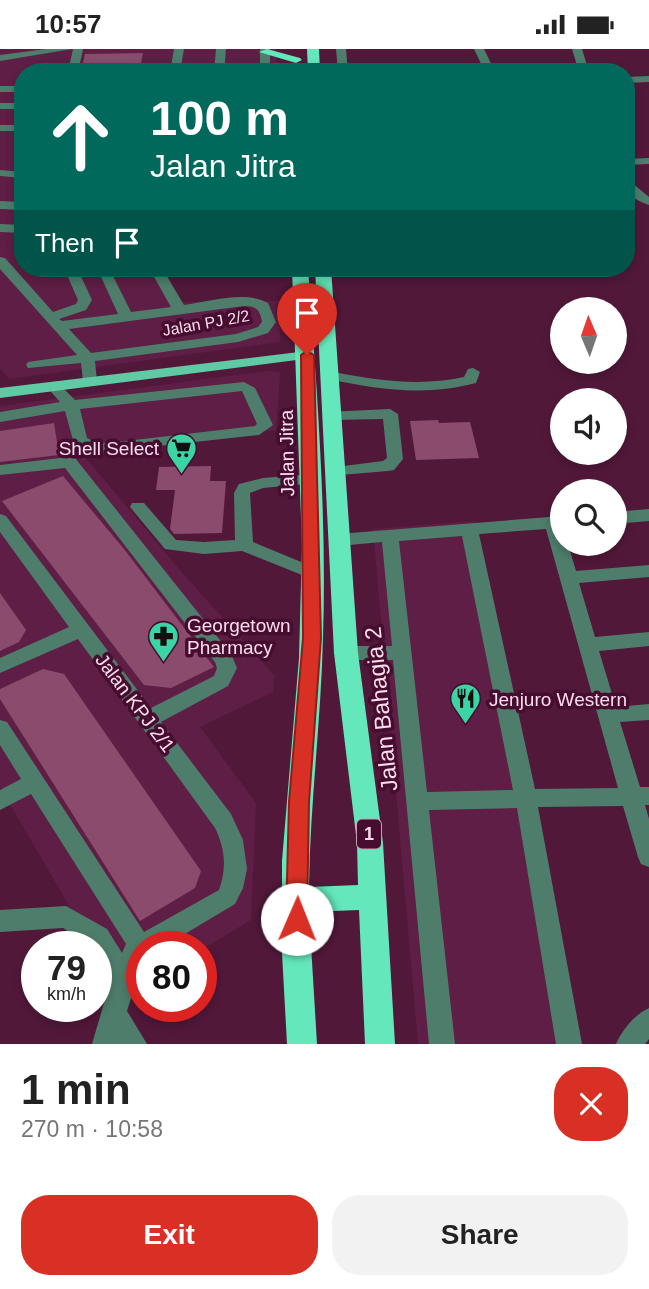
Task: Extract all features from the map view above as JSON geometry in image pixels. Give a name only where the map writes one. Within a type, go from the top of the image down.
[{"type":"highway","points":[[265,51],[296,60]]},
{"type":"highway","name":"Jalan Jitra","points":[[301,277],[307,355],[313,573],[312,638],[299,802],[296,957],[302,1044]]},
{"type":"highway","name":"1","points":[[324,277],[346,653],[370,843],[380,1044]]},
{"type":"highway","points":[[297,900],[373,898]]},
{"type":"main road","points":[[0,393],[307,355]]},
{"type":"street","points":[[0,58],[67,49]]},
{"type":"street","points":[[635,83],[649,94]]},
{"type":"street","points":[[0,261],[14,277]]},
{"type":"street","points":[[14,277],[88,359],[90,381]]},
{"type":"street","points":[[54,321],[81,307],[85,300],[75,277]]},
{"type":"street","points":[[107,277],[126,316]]},
{"type":"street","points":[[161,277],[179,309]]},
{"type":"street","name":"Jalan PJ 2/2","points":[[54,321],[126,316],[224,303],[257,303],[267,309],[269,322],[262,330],[247,336],[88,359]]},
{"type":"street","points":[[33,365],[88,359]]},
{"type":"street","points":[[329,375],[402,387],[456,384],[471,380],[473,372]]},
{"type":"street","points":[[0,417],[71,405],[244,386],[248,388],[265,425],[259,430],[94,448],[80,441],[71,405],[53,386]]},
{"type":"street","points":[[332,415],[390,414],[395,459],[388,466],[334,472]]},
{"type":"street","points":[[0,470],[69,462],[224,659],[228,668],[221,681],[148,719]]},
{"type":"street","points":[[244,545],[242,493],[245,488],[263,483],[310,479]]},
{"type":"street","points":[[138,506],[171,545],[204,548],[244,545],[313,573]]},
{"type":"street","points":[[627,517],[649,515]]},
{"type":"street","name":"Jalan KPJ 2/1","points":[[0,520],[231,835],[236,871],[227,897],[168,931]]},
{"type":"street","points":[[338,540],[550,524]]},
{"type":"street","points":[[469,530],[526,799],[569,1044]]},
{"type":"street","name":"Jalan Bahagia 2","points":[[390,536],[442,1044]]},
{"type":"street","points":[[564,556],[609,715],[640,797],[649,857]]},
{"type":"street","points":[[569,578],[649,571]]},
{"type":"street","points":[[0,666],[80,630]]},
{"type":"street","points":[[588,645],[649,639]]},
{"type":"street","points":[[346,653],[402,653]]},
{"type":"street","points":[[609,715],[649,712]]},
{"type":"street","points":[[1,733],[130,931]]},
{"type":"street","points":[[0,800],[34,782]]},
{"type":"street","points":[[417,801],[640,797]]},
{"type":"street","points":[[0,921],[66,917],[99,937],[124,978]]},
{"type":"street","points":[[105,1044],[126,973]]},
{"type":"street","points":[[114,1013],[134,1044]]},
{"type":"street","points":[[629,1044],[649,1020]]},
{"type":"shaded area","points":[[0,49],[276,49],[277,63],[14,63],[14,277],[166,277],[179,302],[280,301],[280,342],[9,379],[0,368]]},
{"type":"shaded area","points":[[268,371],[280,372],[276,430],[85,457],[185,576],[274,675],[273,692],[200,727],[256,803],[251,920],[217,940],[217,931],[126,931],[126,995],[123,997],[112,977],[112,931],[84,931],[0,787],[0,406]]},
{"type":"shaded area","points":[[476,521],[572,1044],[418,1044],[373,529]]},
{"type":"building","points":[[143,53],[141,63],[83,63],[85,54]]},
{"type":"building","points":[[438,420],[439,423],[470,422],[479,458],[416,460],[410,421]]},
{"type":"building","points":[[54,423],[59,455],[0,462],[0,431]]},
{"type":"building","points":[[211,466],[210,481],[226,481],[222,533],[174,534],[170,529],[175,490],[156,490],[159,467]]},
{"type":"building","points":[[63,476],[124,549],[214,667],[171,688],[144,685],[2,501]]},
{"type":"building","points":[[0,593],[26,630],[19,642],[0,651]]},
{"type":"building","points":[[43,669],[64,674],[201,871],[195,888],[140,921],[0,699],[0,689]]},
{"type":"place","name":"Shell Select","points":[[182,475]]},
{"type":"place","name":"Georgetown Pharmacy","points":[[164,663]]},
{"type":"place","name":"Jenjuro Western","points":[[466,726]]},
{"type":"route","points":[[297,919],[299,802],[312,638],[313,573],[307,355]]}]
